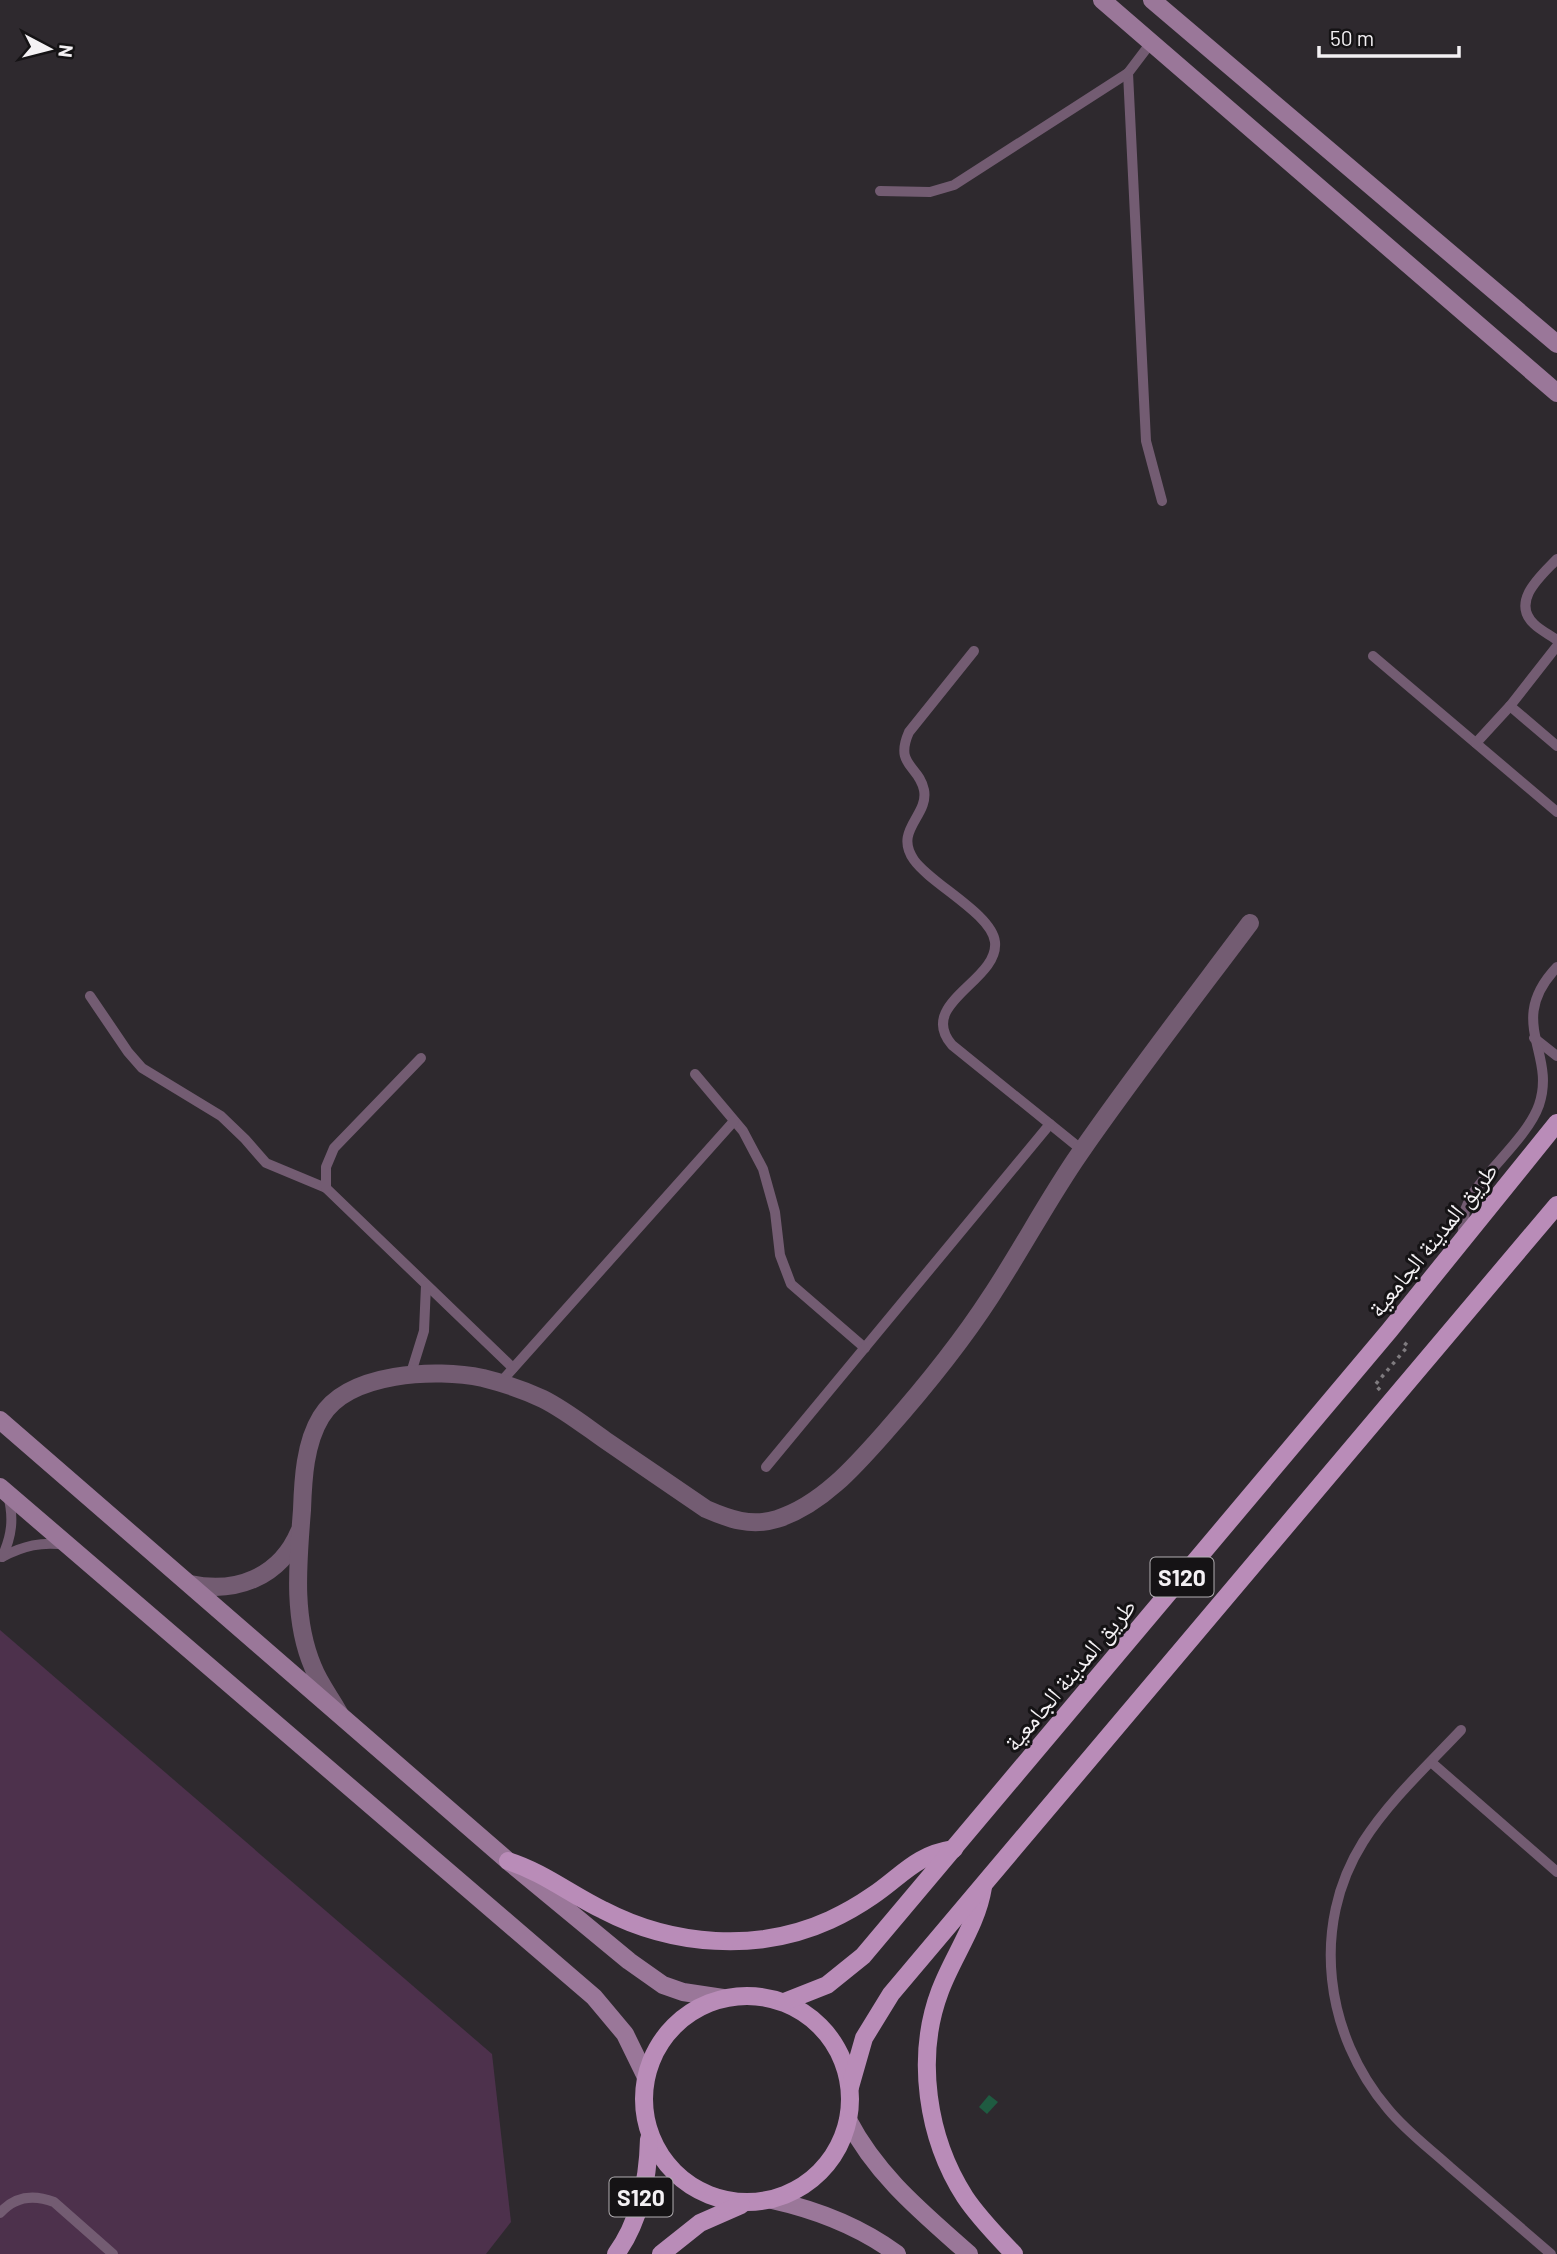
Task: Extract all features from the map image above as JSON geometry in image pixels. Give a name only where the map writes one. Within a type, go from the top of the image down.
[{"type":"main road","name":"طريق المدينة الجامعية","points":[[784,2002],[827,1985],[852,1967],[1389,1331],[1557,1123]]},
{"type":"main road","name":"S120","points":[[850,2087],[858,2054],[881,2008],[1557,1205]]},
{"type":"main road","points":[[508,1861],[540,1872],[601,1910],[631,1923],[672,1935],[725,1942],[788,1935],[818,1925],[847,1912],[873,1895],[917,1860],[954,1849]]},
{"type":"main road","points":[[983,1885],[973,1923],[940,1991],[929,2041],[928,2082],[931,2112],[950,2170],[965,2197],[984,2222],[1014,2254]]},
{"type":"main road","points":[[744,1995],[764,1997],[800,2010],[828,2035],[842,2060],[850,2087],[848,2120],[841,2142],[821,2171],[794,2192],[772,2200],[746,2203],[725,2201],[687,2184],[671,2170],[659,2154],[645,2116],[643,2096],[653,2054],[682,2018],[701,2006],[723,1998],[744,1995]]},
{"type":"main road","name":"S120","points":[[616,2254],[640,2204],[649,2159],[650,2135]]},
{"type":"main road","name":"S120","points":[[661,2254],[700,2223],[746,2203]]},
{"type":"street","points":[[1101,0],[1557,393]]},
{"type":"street","points":[[1152,0],[1552,336]]},
{"type":"street","points":[[342,1716],[314,1670],[304,1640],[298,1595],[300,1529],[310,1443],[321,1415],[331,1404],[356,1387],[410,1376],[458,1375],[481,1378],[524,1391],[559,1408],[706,1509],[729,1520],[753,1523],[776,1519],[797,1511],[827,1490],[863,1458],[932,1378],[989,1298],[1082,1150],[1250,923]]},
{"type":"street","points":[[0,1420],[508,1861],[645,1974],[683,1992],[723,1998]]},
{"type":"street","points":[[4,1490],[594,1997],[625,2034],[646,2077]]},
{"type":"street","points":[[190,1584],[230,1587],[256,1579],[279,1563],[295,1542],[300,1529]]},
{"type":"street","points":[[848,2120],[869,2157],[883,2173],[912,2204],[969,2254]]},
{"type":"street","points":[[772,2200],[839,2220],[881,2242],[897,2254]]},
{"type":"lane","points":[[880,191],[930,192],[954,185],[1128,73],[1150,44]]},
{"type":"lane","points":[[1128,73],[1146,441],[1162,501]]},
{"type":"lane","points":[[1557,559],[1531,586],[1526,603],[1534,625],[1557,640]]},
{"type":"lane","points":[[1476,743],[1510,706],[1557,646]]},
{"type":"lane","points":[[974,651],[909,732],[906,740],[905,756],[925,794],[922,808],[908,830],[908,848],[916,863],[986,922],[995,938],[995,948],[989,964],[946,1012],[943,1019],[945,1034],[952,1045],[1082,1150]]},
{"type":"lane","points":[[1373,656],[1557,812]]},
{"type":"lane","points":[[1510,706],[1557,746]]},
{"type":"lane","points":[[1462,1241],[1462,1226],[1471,1196],[1530,1123],[1538,1107],[1542,1079],[1532,1020],[1540,988],[1557,967]]},
{"type":"lane","points":[[90,996],[142,1068],[221,1116],[266,1163],[326,1188],[513,1368]]},
{"type":"lane","points":[[1534,1038],[1557,1056]]},
{"type":"lane","points":[[326,1188],[326,1167],[334,1148],[421,1058]]},
{"type":"lane","points":[[695,1074],[743,1131],[763,1169],[775,1212],[782,1265],[791,1284],[865,1348]]},
{"type":"lane","points":[[500,1383],[734,1121]]},
{"type":"lane","points":[[766,1467],[1049,1124]]},
{"type":"lane","points":[[410,1376],[424,1331],[426,1285]]},
{"type":"lane","points":[[1,1558],[9,1542],[12,1526],[12,1510],[4,1490]]},
{"type":"lane","points":[[1,1558],[34,1544],[69,1546]]},
{"type":"lane","points":[[1461,1730],[1377,1822],[1352,1861],[1342,1883],[1331,1929],[1330,1976],[1334,1999],[1356,2061],[1369,2085],[1387,2108],[1413,2134],[1551,2254]]},
{"type":"lane","points":[[1431,1762],[1557,1872]]},
{"type":"lane","points":[[0,2213],[17,2199],[42,2197],[54,2202],[113,2254]]},
{"type":"path","points":[[1389,1331],[1408,1346],[1375,1385],[1392,1400]]},
{"type":"shaded area","points":[[0,1630],[492,2054],[511,2222],[486,2254],[0,2254]]},
{"type":"building","points":[[989,2095],[998,2102],[987,2114],[979,2107]]}]
